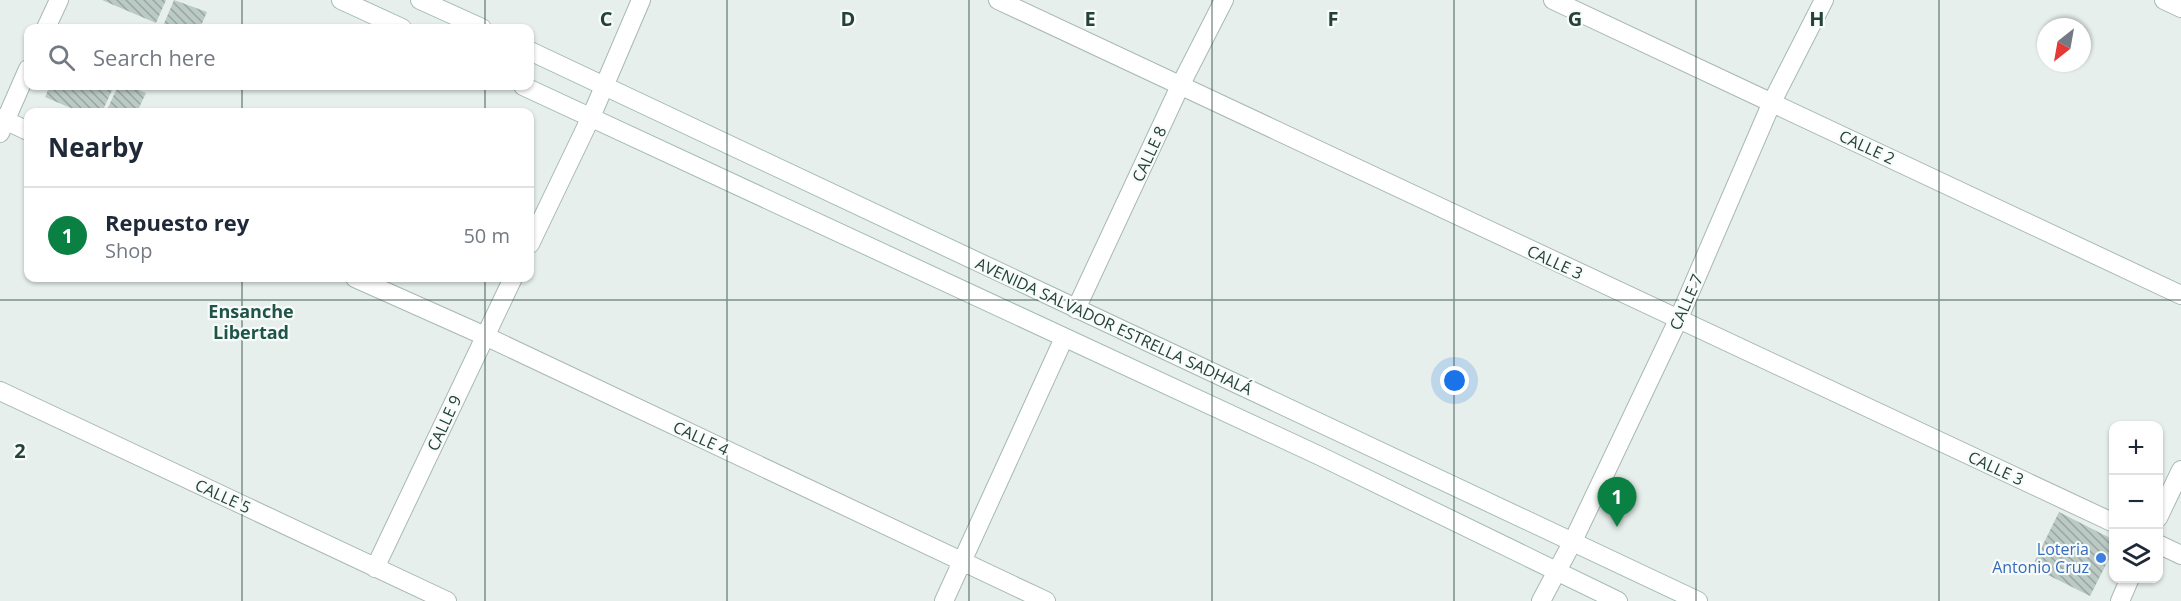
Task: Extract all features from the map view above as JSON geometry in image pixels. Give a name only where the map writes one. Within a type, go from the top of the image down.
[{"type":"street","points":[[48,24],[59,0]]},
{"type":"street","points":[[341,0],[393,24]]},
{"type":"street","points":[[420,0],[473,24]]},
{"type":"street","points":[[534,235],[591,117],[641,0]]},
{"type":"street","name":"CALLE 3","points":[[998,0],[2109,521]]},
{"type":"street","name":"CALLE 8","points":[[1076,309],[1180,86],[1224,0]]},
{"type":"street","name":"CALLE 2","points":[[1552,0],[2181,295]]},
{"type":"street","name":"CALLE 7","points":[[1541,601],[1573,541],[1678,320],[1772,102],[1824,0]]},
{"type":"street","points":[[2164,0],[2181,8]]},
{"type":"street","name":"AVENIDA SALVADOR ESTRELLA SADHALÁ","points":[[534,53],[1698,601]]},
{"type":"street","points":[[24,77],[2,124],[24,129]]},
{"type":"street","name":"AVENIDA SALVADOR ESTRELLA SADHALÁ","points":[[532,90],[1320,456],[1618,601]]},
{"type":"street","name":"CALLE 4","points":[[364,282],[485,336],[1046,601]]},
{"type":"street","name":"CALLE 9","points":[[375,568],[511,282]]},
{"type":"street","points":[[944,601],[1064,338]]},
{"type":"street","name":"CALLE 5","points":[[0,391],[447,601]]},
{"type":"street","points":[[2163,508],[2181,470]]},
{"type":"street","points":[[2163,546],[2181,555]]},
{"type":"street","points":[[2120,601],[2128,583]]},
{"type":"building","points":[[102,0],[166,0],[156,23]]},
{"type":"building","points":[[174,0],[207,12],[202,24],[164,24]]},
{"type":"building","points":[[48,90],[112,90],[104,108],[71,108],[45,97]]},
{"type":"building","points":[[116,90],[138,90],[146,93],[139,108],[108,108]]},
{"type":"building","points":[[2059,512],[2109,537],[2109,559],[2090,596],[2032,567]]},
{"type":"place","name":"Repuesto rey","points":[[1617,527]]},
{"type":"place","name":"Loteria Antonio Cruz","points":[[2101,558]]},
{"type":"district","name":"Ensanche Libertad","points":[[251,322]]}]
